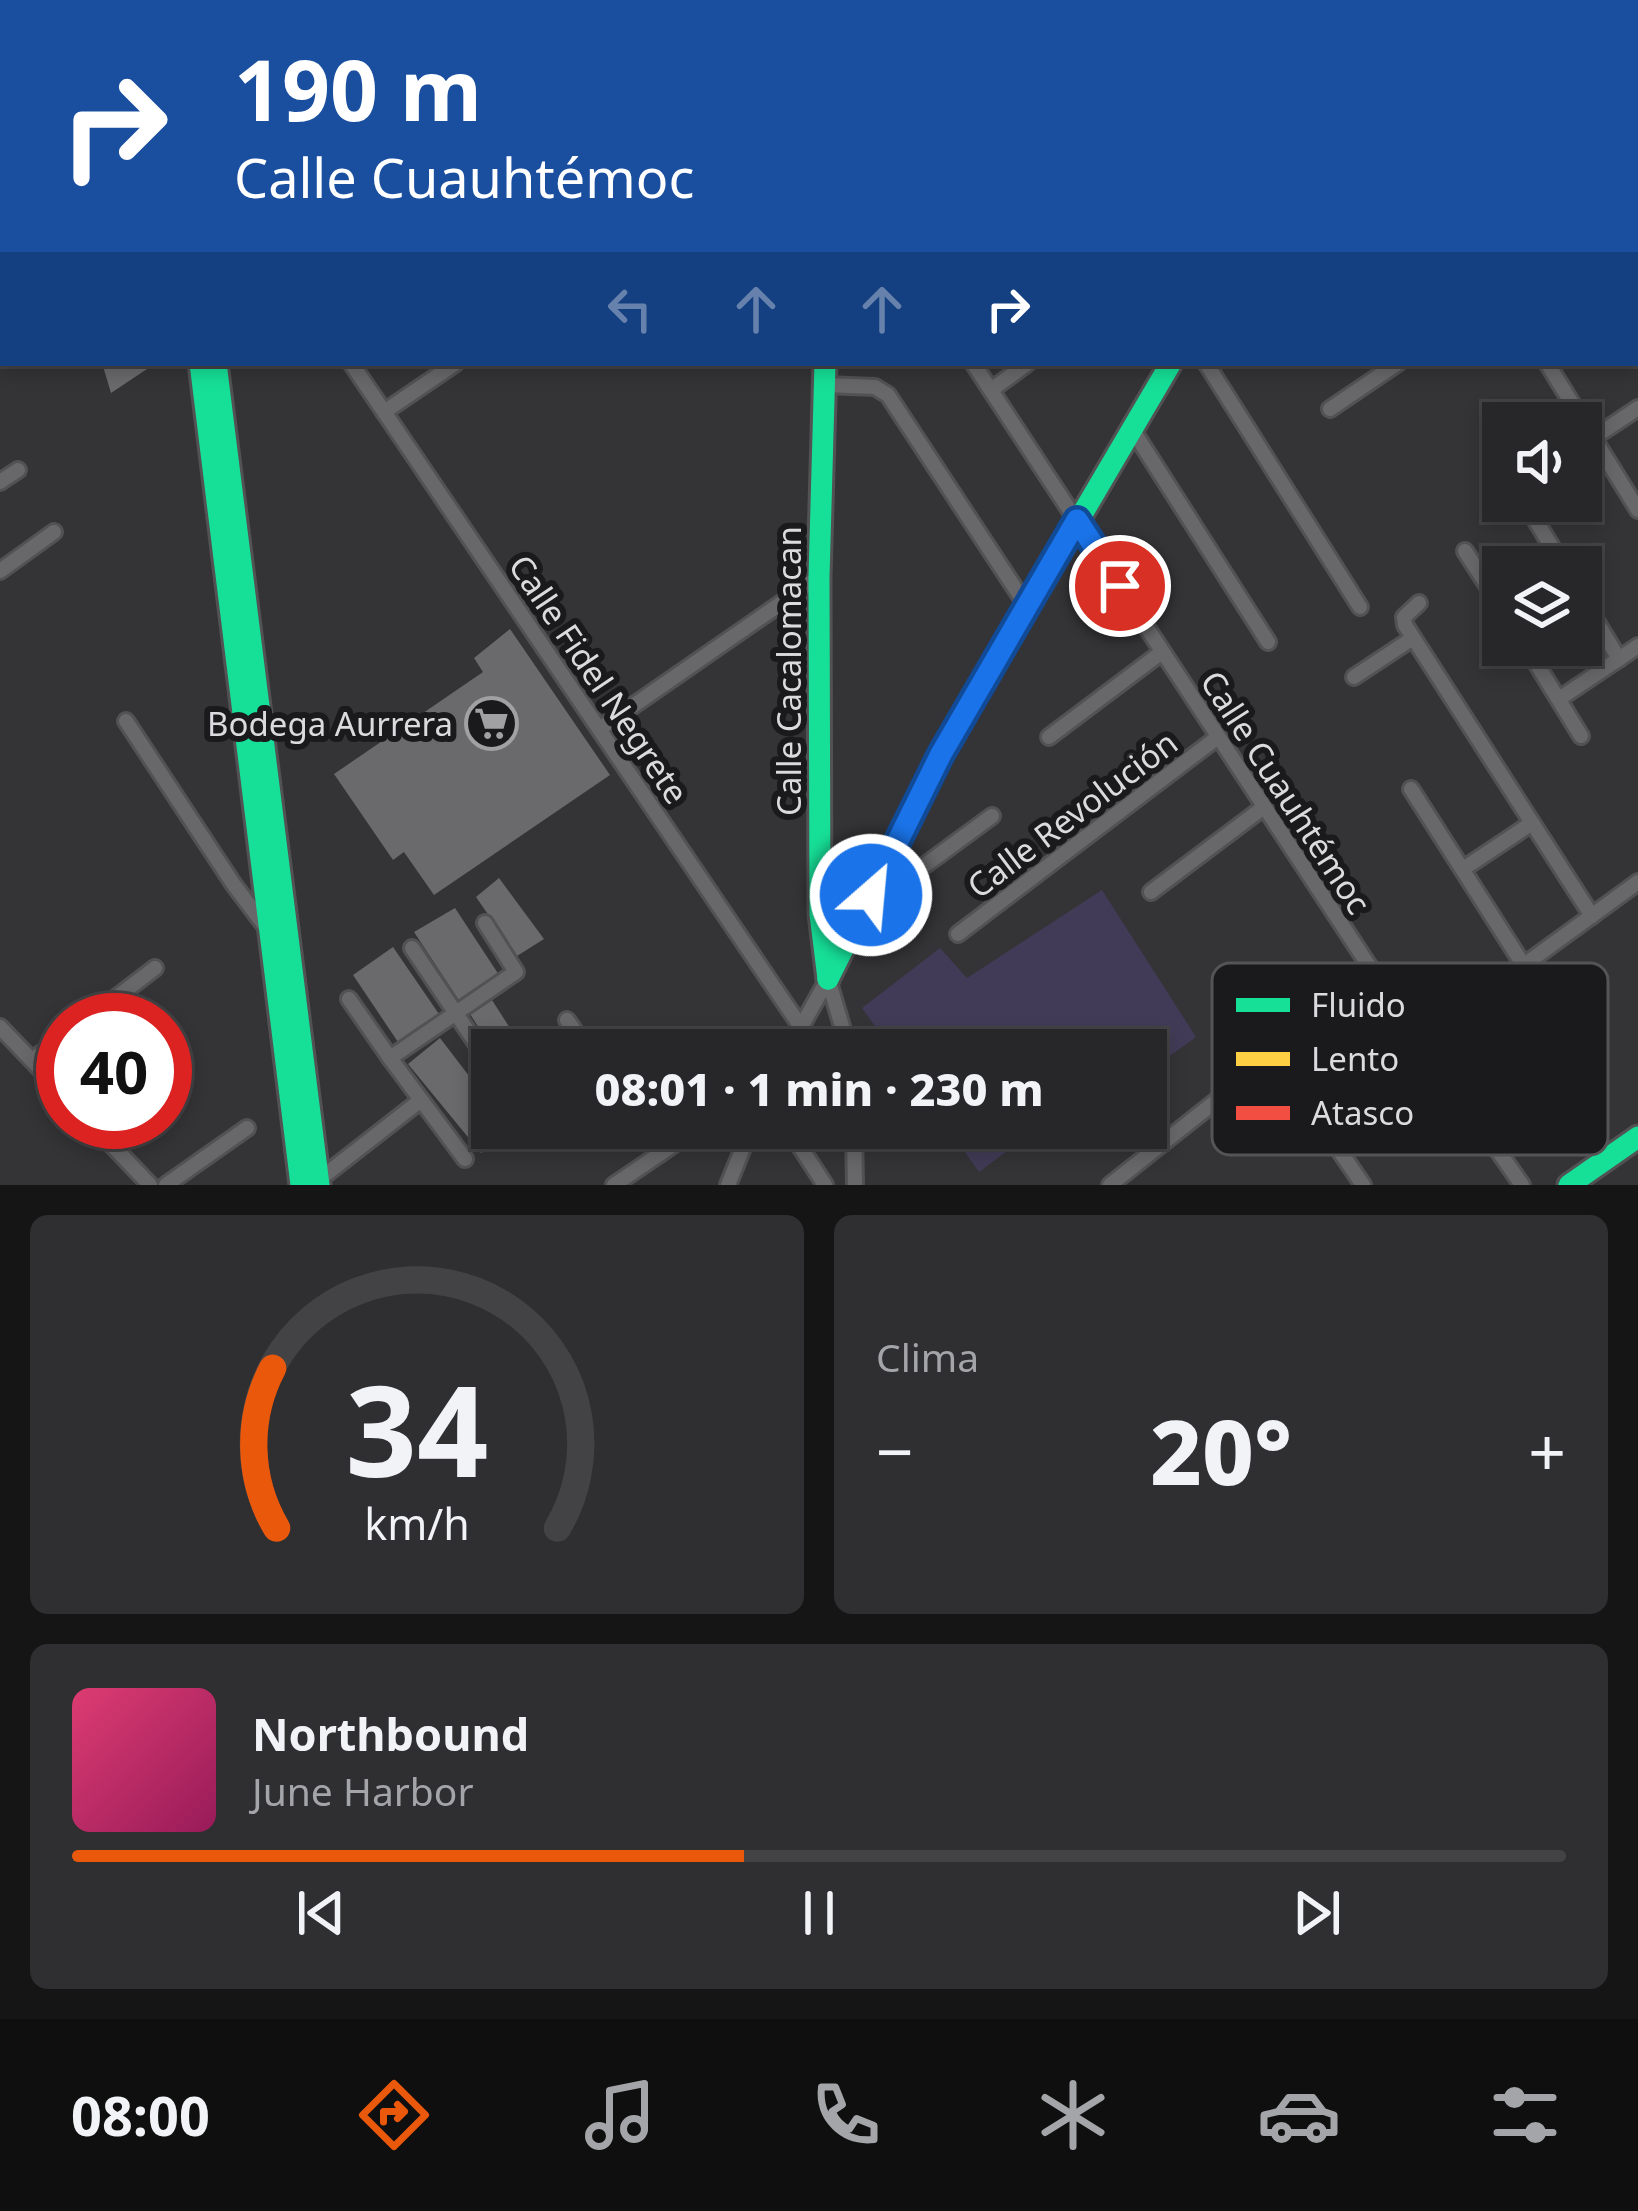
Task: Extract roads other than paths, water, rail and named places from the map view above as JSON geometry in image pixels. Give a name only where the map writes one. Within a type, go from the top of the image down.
[{"type":"main road","points":[[200,366],[282,942]]},
{"type":"main road","points":[[216,366],[312,1184]]},
{"type":"main road","points":[[828,979],[941,754],[1169,366]]},
{"type":"main road","name":"Calle Cacalomacan","points":[[825,374],[819,577],[820,914],[828,979]]},
{"type":"main road","points":[[1569,1185],[1638,1137]]},
{"type":"street","name":"Calle Fidel Negrete","points":[[353,366],[801,1027]]},
{"type":"street","points":[[384,412],[452,366]]},
{"type":"street","name":"Calle Cuauhtémoc","points":[[976,366],[1368,963]]},
{"type":"street","points":[[991,390],[1024,366]]},
{"type":"street","points":[[1208,366],[1360,607]]},
{"type":"street","points":[[1330,409],[1394,366]]},
{"type":"street","points":[[1555,366],[1574,402]]},
{"type":"street","points":[[825,374],[888,394],[1027,605]]},
{"type":"street","points":[[1602,432],[1638,408]]},
{"type":"street","points":[[1132,429],[1268,643]]},
{"type":"street","points":[[1602,452],[1638,510]]},
{"type":"street","points":[[0,482],[19,470]]},
{"type":"street","points":[[0,571],[55,532]]},
{"type":"street","points":[[1466,551],[1482,577]]},
{"type":"street","points":[[601,728],[819,577]]},
{"type":"street","points":[[1419,603],[1403,619],[1413,638],[1592,916]]},
{"type":"street","points":[[1602,631],[1619,659]]},
{"type":"street","points":[[1354,677],[1413,638]]},
{"type":"street","points":[[1559,699],[1638,646]]},
{"type":"street","points":[[1048,737],[1162,652]]},
{"type":"street","points":[[1538,666],[1581,736]]},
{"type":"street","points":[[126,721],[234,885],[282,942]]},
{"type":"street","name":"Calle Revolución","points":[[958,934],[1218,737]]},
{"type":"street","points":[[1412,789],[1523,963]]},
{"type":"street","points":[[1150,892],[1264,807]]},
{"type":"street","points":[[893,853],[913,874],[992,816]]},
{"type":"street","points":[[1463,869],[1532,824]]},
{"type":"street","points":[[1529,963],[1638,882]]},
{"type":"street","points":[[390,1058],[516,972],[485,922]]},
{"type":"street","points":[[412,949],[471,1037]]},
{"type":"street","points":[[122,993],[155,968]]},
{"type":"street","points":[[801,1027],[828,979]]},
{"type":"street","points":[[828,979],[843,1029]]},
{"type":"street","points":[[349,999],[465,1159]]},
{"type":"street","points":[[567,1020],[573,1029]]},
{"type":"street","points":[[0,1027],[36,1064]]},
{"type":"street","points":[[32,1060],[36,1057]]},
{"type":"street","points":[[312,1184],[421,1100]]},
{"type":"street","points":[[1111,1185],[1212,1104]]},
{"type":"street","points":[[166,1185],[248,1128]]},
{"type":"street","points":[[116,1149],[145,1180],[125,1185]]},
{"type":"street","points":[[657,1149],[660,1154]]},
{"type":"street","points":[[614,1185],[667,1149]]},
{"type":"street","points":[[728,1185],[743,1149]]},
{"type":"street","points":[[802,1149],[825,1185]]},
{"type":"street","points":[[854,1149],[855,1185]]},
{"type":"street","points":[[1342,1155],[1363,1185]]},
{"type":"street","name":"Calle Cuauhtémoc","points":[[1501,1155],[1522,1185]]},
{"type":"place","name":"Bodega Aurrera","points":[[492,723]]}]
